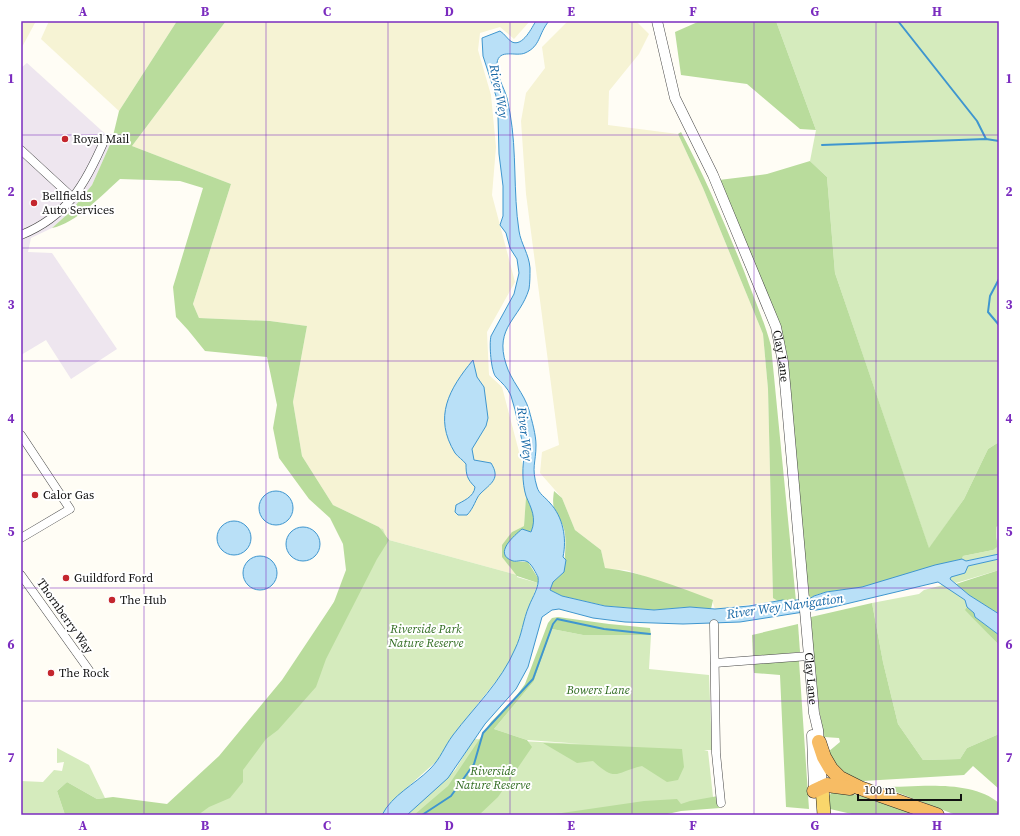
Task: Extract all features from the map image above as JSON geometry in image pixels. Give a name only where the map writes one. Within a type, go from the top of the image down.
[{"type":"highway","points":[[819,742],[824,757],[840,778],[860,788],[937,815]]},
{"type":"highway","points":[[819,795],[837,785],[860,788]]},
{"type":"main road","name":"Clay Lane","points":[[818,815],[819,795]]},
{"type":"main road","name":"Clay Lane","points":[[819,795],[824,815]]},
{"type":"street","name":"Clay Lane","points":[[657,21],[675,98],[713,174],[776,327],[783,362],[814,713],[812,732],[819,795]]},
{"type":"street","points":[[21,235],[34,230],[56,216],[73,198],[91,173],[105,139]]},
{"type":"street","points":[[21,150],[73,198]]},
{"type":"street","points":[[21,435],[70,509],[21,538]]},
{"type":"street","name":"Thornberry Way","points":[[21,575],[89,670]]},
{"type":"street","points":[[714,624],[716,754],[721,803]]},
{"type":"street","points":[[715,663],[809,656]]},
{"type":"street","name":"Clay Lane","points":[[814,713],[817,722],[819,742],[819,795]]},
{"type":"shaded area","points":[[21,21],[36,21],[21,49]]},
{"type":"shaded area","points":[[49,21],[177,21],[119,111],[41,39]]},
{"type":"shaded area","points":[[226,21],[530,21],[514,39],[500,27],[480,33],[478,50],[491,95],[496,147],[492,195],[515,282],[487,332],[489,375],[502,387],[523,467],[526,497],[524,526],[512,532],[517,575],[389,540],[379,527],[333,505],[302,456],[293,402],[307,326],[270,321],[199,318],[193,304],[231,184],[132,146]]},
{"type":"shaded area","points":[[568,21],[636,21],[649,34],[639,54],[609,91],[608,125],[678,134],[703,188],[763,334],[768,389],[773,597],[778,601],[715,609],[712,600],[626,570],[605,569],[601,550],[575,530],[562,498],[540,473],[542,452],[559,445],[526,194],[521,121],[526,93],[545,68],[542,47]]},
{"type":"shaded area","points":[[27,63],[112,140],[92,185],[71,211],[52,228],[31,238],[28,252],[52,253],[117,349],[71,379],[46,340],[21,355],[21,68]]},
{"type":"green space","points":[[177,21],[226,21],[132,146],[231,184],[193,304],[199,318],[270,321],[307,326],[293,402],[302,456],[333,505],[379,527],[389,540],[377,559],[326,659],[316,687],[278,730],[266,739],[243,770],[243,782],[230,798],[209,807],[198,815],[65,815],[57,791],[67,782],[97,799],[113,797],[167,804],[219,756],[282,680],[334,602],[346,570],[343,544],[330,518],[309,499],[279,458],[273,428],[277,405],[267,357],[205,351],[176,317],[173,287],[203,188],[180,181],[120,179],[79,215],[70,221],[52,228],[71,211],[92,185],[112,140],[119,111]]},
{"type":"green space","points":[[700,21],[776,21],[816,130],[800,129],[747,84],[681,75],[675,32]]},
{"type":"green space","points":[[776,21],[999,21],[999,442],[988,449],[964,499],[929,549],[835,273],[827,177],[810,161],[816,130]]},
{"type":"green space","points":[[681,132],[730,236],[771,346],[796,601],[778,601],[773,598],[768,389],[763,334],[703,188],[678,134]]},
{"type":"green space","points":[[810,161],[827,177],[835,273],[929,548],[964,499],[988,449],[999,442],[999,526],[996,527],[997,547],[993,550],[963,556],[962,559],[862,587],[821,593],[809,599],[785,353],[719,180],[767,174]]},
{"type":"green space","points":[[554,491],[562,498],[575,530],[601,550],[605,568],[646,576],[713,600],[711,609],[690,607],[654,610],[606,606],[562,596],[550,590],[553,582],[564,572],[565,549],[563,526],[553,503]]},
{"type":"green space","points":[[526,497],[534,515],[534,525],[529,533],[526,530],[512,561],[528,562],[538,578],[538,583],[517,576],[502,557],[502,545],[512,532],[524,526]]},
{"type":"green space","points":[[999,526],[999,554],[966,561],[962,559],[963,556],[993,550],[997,538],[996,527]]},
{"type":"green space","name":"Riverside Park Nature Reserve","points":[[379,528],[383,529],[389,540],[517,575],[517,577],[538,583],[526,615],[517,646],[504,671],[453,735],[439,759],[390,803],[382,815],[189,815],[217,794]]},
{"type":"green space","points":[[999,559],[999,570],[956,583],[950,579],[950,577],[965,573],[968,566]]},
{"type":"green space","points":[[999,570],[999,614],[969,595],[956,584]]},
{"type":"green space","points":[[943,585],[965,600],[967,607],[966,610],[999,645],[999,734],[967,748],[960,759],[923,760],[898,724],[883,662],[872,603],[919,594],[924,590]]},
{"type":"green space","points":[[872,603],[883,662],[898,724],[923,760],[960,759],[967,748],[999,734],[999,789],[973,766],[964,775],[863,781],[842,771],[832,758],[828,752],[840,742],[839,738],[824,737],[815,686],[811,617]]},
{"type":"green space","points":[[967,607],[974,613],[975,617],[999,635],[999,645],[965,610]]},
{"type":"green space","name":"Riverside Nature Reserve","points":[[558,617],[650,628],[651,635],[583,635],[552,629],[534,681],[494,729],[527,740],[532,747],[498,797],[479,815],[414,815],[448,786],[491,722],[515,698],[525,684],[548,623],[552,618]]},
{"type":"green space","points":[[798,624],[800,652],[753,657],[752,635]]},
{"type":"green space","points":[[552,629],[583,635],[651,635],[649,669],[709,675],[712,750],[704,750],[708,751],[714,806],[641,815],[407,815],[455,770],[474,739],[583,744],[527,740],[494,729],[534,681]]},
{"type":"green space","points":[[799,661],[809,809],[786,807],[780,675],[754,673],[753,663]]},
{"type":"green space","points":[[543,743],[682,749],[684,767],[678,780],[667,782],[642,766],[621,773],[612,774],[601,768],[593,761],[577,763]]},
{"type":"green space","points":[[57,748],[89,765],[105,798],[97,799],[67,782],[57,791],[65,815],[21,815],[21,781],[43,782],[54,770],[62,771],[64,762],[57,763]]},
{"type":"green space","points":[[944,786],[974,790],[987,795],[999,803],[999,815],[956,815],[883,787]]},
{"type":"green space","points":[[834,789],[890,804],[918,815],[856,815],[830,809],[829,796]]},
{"type":"green space","points":[[718,796],[720,808],[681,811],[663,815],[548,815],[644,801],[677,799],[681,804]]},
{"type":"water","points":[[536,21],[549,21],[534,47],[521,54],[504,54],[498,58],[497,63],[499,77],[507,98],[512,128],[519,231],[530,268],[529,289],[506,332],[503,341],[503,351],[508,370],[527,404],[533,423],[536,441],[534,470],[537,487],[558,515],[563,528],[563,557],[566,560],[564,572],[553,582],[550,590],[562,596],[605,606],[654,610],[690,607],[715,609],[749,606],[783,600],[809,599],[826,592],[862,587],[935,565],[962,559],[966,561],[999,554],[999,559],[968,566],[965,573],[951,577],[950,579],[969,595],[999,614],[999,635],[975,617],[974,613],[967,607],[965,600],[938,582],[829,608],[740,622],[683,624],[625,622],[593,618],[559,609],[552,610],[542,617],[528,667],[516,689],[485,724],[448,778],[407,815],[382,815],[397,796],[424,775],[434,765],[453,735],[495,683],[509,661],[517,644],[527,611],[538,584],[538,577],[528,562],[513,561],[507,558],[505,554],[507,545],[522,529],[531,532],[533,527],[533,518],[523,480],[525,453],[515,410],[508,390],[494,374],[491,358],[491,336],[514,294],[519,273],[517,259],[510,248],[506,233],[500,225],[503,216],[503,186],[499,154],[496,96],[483,56],[482,38],[500,31],[512,42],[520,42],[527,36]]},
{"type":"water","points":[[473,360],[477,377],[484,387],[488,418],[486,426],[472,449],[474,460],[491,463],[494,468],[495,477],[491,484],[479,496],[467,515],[458,515],[455,512],[456,505],[470,496],[475,487],[470,482],[468,477],[466,464],[455,453],[448,440],[445,427],[445,415],[451,393],[464,371]]},
{"type":"water","points":[[276,491],[288,496],[293,508],[288,520],[276,525],[264,520],[259,508],[264,496]]},
{"type":"water","points":[[234,521],[246,526],[251,538],[246,550],[234,555],[222,550],[217,538],[222,526]]},
{"type":"water","points":[[303,527],[315,532],[320,544],[315,556],[303,561],[291,556],[286,544],[291,532]]},
{"type":"water","points":[[260,556],[272,561],[277,573],[272,585],[260,590],[248,585],[243,573],[248,561]]},
{"type":"waterway","points":[[898,21],[977,121],[986,139]]},
{"type":"waterway","points":[[822,145],[986,139],[999,141]]},
{"type":"waterway","points":[[999,279],[990,296],[988,312],[999,325]]},
{"type":"waterway","points":[[422,815],[451,796],[474,764],[483,733],[533,679],[553,624],[557,619],[604,629],[650,634]]},
{"type":"place","name":"Royal Mail","points":[[65,139]]},
{"type":"place","name":"Bellfields Auto Services","points":[[34,203]]},
{"type":"place","name":"Calor Gas","points":[[35,495]]},
{"type":"place","name":"Guildford Ford","points":[[66,578]]},
{"type":"place","name":"The Hub","points":[[112,600]]},
{"type":"place","name":"The Rock","points":[[51,673]]},
{"type":"water label","name":"River Wey","points":[[499,91]]},
{"type":"water label","name":"River Wey","points":[[525,434]]},
{"type":"water label","name":"River Wey Navigation","points":[[785,606]]},
{"type":"park label","name":"Bowers Lane","points":[[598,690]]}]
